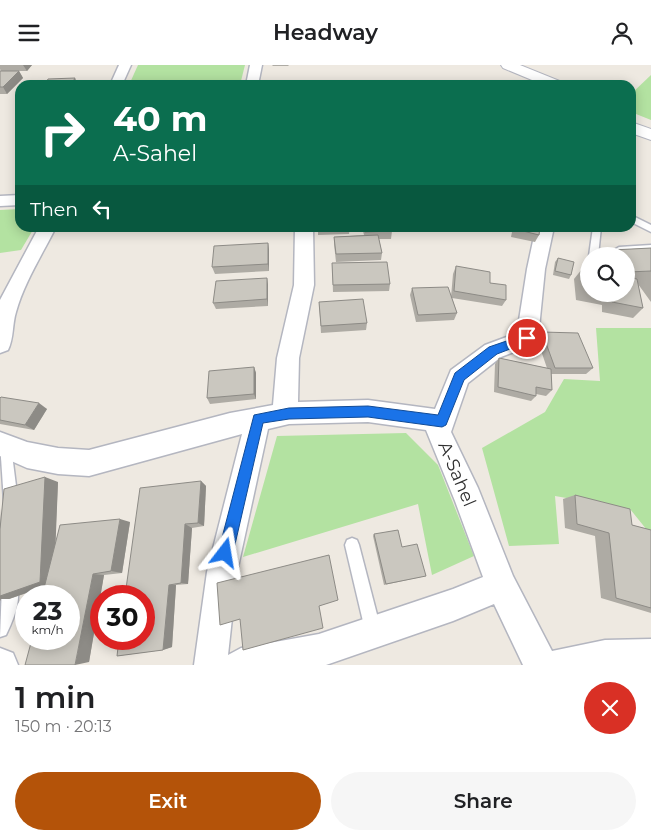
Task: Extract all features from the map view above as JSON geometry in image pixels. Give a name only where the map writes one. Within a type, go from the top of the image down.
[{"type":"main road","points":[[503,67],[527,80]]},
{"type":"main road","points":[[503,67],[542,80]]},
{"type":"main road","points":[[636,118],[651,124]]},
{"type":"main road","points":[[636,129],[651,135]]},
{"type":"street","points":[[118,80],[125,65]]},
{"type":"street","points":[[253,80],[256,65]]},
{"type":"street","points":[[0,201],[15,200]]},
{"type":"street","points":[[0,344],[5,313],[13,292],[45,232]]},
{"type":"street","points":[[211,665],[212,625],[220,573],[288,358],[304,285],[304,232]]},
{"type":"street","points":[[442,421],[460,377],[493,351],[527,338],[536,269],[544,232]]},
{"type":"street","name":"A-Sahel","points":[[2,445],[27,455],[58,461],[89,463],[271,416],[368,411],[442,421],[438,432],[468,499],[501,585],[540,665]]},
{"type":"street","points":[[241,665],[320,658],[374,632],[501,585]]},
{"type":"street","points":[[558,665],[605,657],[651,656]]},
{"type":"lane","points":[[636,222],[651,229]]},
{"type":"lane","points":[[595,247],[596,232]]},
{"type":"lane","points":[[635,249],[651,248]]},
{"type":"lane","points":[[2,445],[13,521]]},
{"type":"lane","points":[[352,545],[374,632]]},
{"type":"lane","points":[[0,629],[9,609],[10,570]]},
{"type":"green space","points":[[138,65],[245,65],[241,80],[131,80]]},
{"type":"green space","points":[[651,75],[651,120],[636,114],[636,89]]},
{"type":"green space","points":[[15,209],[15,232],[32,232],[21,250],[0,253],[0,210]]},
{"type":"green space","points":[[596,328],[651,328],[651,535],[630,509],[555,496],[559,544],[509,546],[482,448],[545,412],[564,379],[600,381]]},
{"type":"green space","points":[[406,433],[438,465],[474,556],[432,575],[418,504],[243,557],[277,436]]},
{"type":"building","points":[[0,71],[19,71],[3,87],[0,87]]},
{"type":"building","points":[[75,78],[74,80],[48,79]]},
{"type":"building","points":[[527,232],[539,232],[539,235]]},
{"type":"building","points":[[378,235],[382,253],[336,254],[334,237]]},
{"type":"building","points":[[268,243],[268,264],[212,267],[214,246]]},
{"type":"building","points":[[651,248],[651,271],[635,272],[635,249]]},
{"type":"building","points":[[558,258],[574,262],[571,275],[555,271]]},
{"type":"building","points":[[387,262],[390,284],[333,285],[332,263]]},
{"type":"building","points":[[456,266],[490,272],[490,283],[506,285],[506,300],[454,291]]},
{"type":"building","points":[[267,278],[267,299],[213,303],[216,281]]},
{"type":"building","points":[[635,279],[637,279],[643,308],[612,302],[635,302]]},
{"type":"building","points":[[448,287],[457,313],[418,315],[412,288]]},
{"type":"building","points":[[363,299],[367,323],[321,326],[319,302]]},
{"type":"building","points":[[542,332],[578,333],[593,368],[555,368]]},
{"type":"building","points":[[499,358],[551,369],[552,390],[536,387],[536,396],[498,387]]},
{"type":"building","points":[[254,367],[254,394],[207,398],[209,371]]},
{"type":"building","points":[[1,397],[39,403],[25,425],[0,420]]},
{"type":"building","points":[[45,477],[40,582],[31,585],[15,585],[15,591],[0,596],[0,529],[4,489]]},
{"type":"building","points":[[201,481],[198,523],[185,524],[181,583],[169,585],[163,650],[117,656],[118,650],[155,650],[155,585],[127,585],[140,488]]},
{"type":"building","points":[[575,495],[630,509],[632,525],[651,530],[651,608],[616,598],[609,533],[577,524]]},
{"type":"building","points":[[120,519],[111,571],[93,574],[80,640],[80,585],[45,585],[60,525]]},
{"type":"building","points":[[398,530],[402,547],[417,544],[426,576],[386,584],[374,534]]},
{"type":"building","points":[[329,555],[338,600],[319,606],[323,628],[243,650],[240,619],[220,625],[217,583]]},
{"type":"building","points":[[29,650],[78,650],[75,665],[25,665]]},
{"type":"route","points":[[225,553],[258,419],[289,413],[368,411],[442,421],[460,377],[493,351],[527,338]]}]
